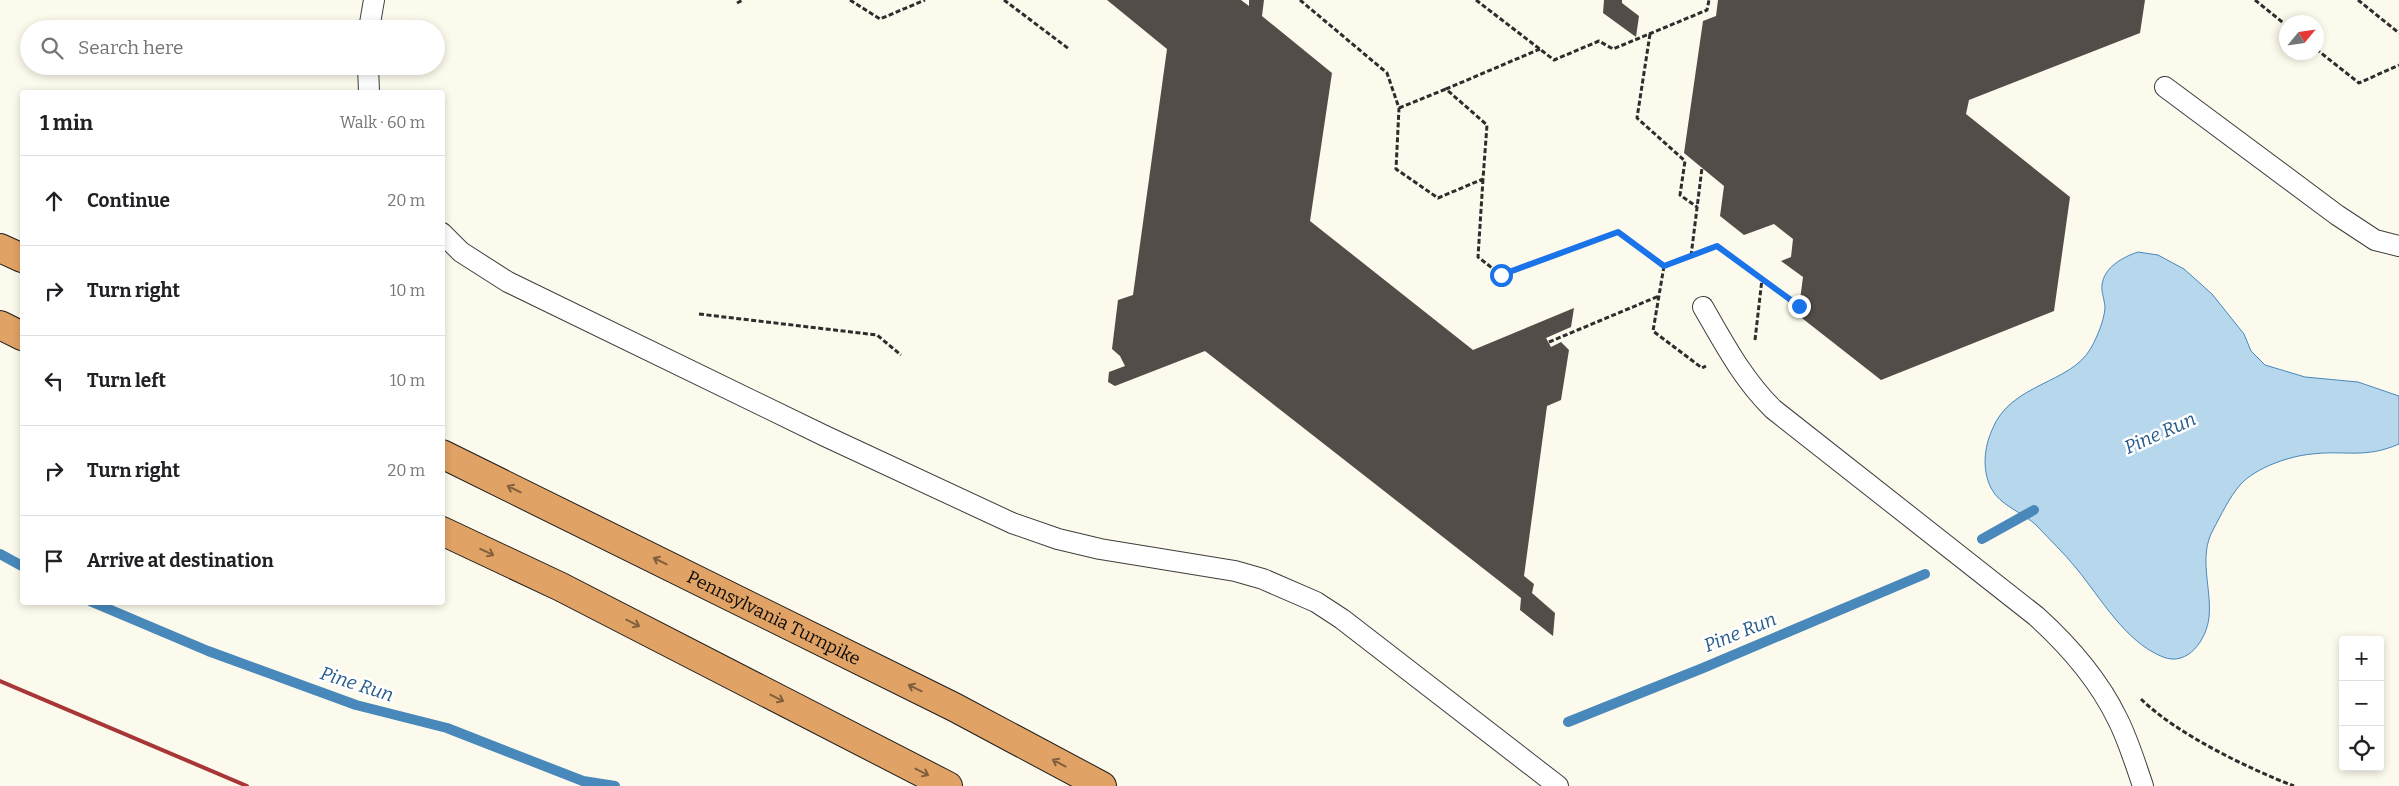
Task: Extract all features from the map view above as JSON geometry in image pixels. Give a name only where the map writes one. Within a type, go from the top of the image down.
[{"type":"highway","points":[[0,248],[20,257]]},
{"type":"highway","points":[[0,325],[20,335]]},
{"type":"highway","name":"Pennsylvania Turnpike","points":[[445,455],[954,707],[1102,786]]},
{"type":"highway","points":[[445,532],[562,587],[948,786]]},
{"type":"lane","points":[[371,20],[374,0]]},
{"type":"lane","points":[[368,75],[369,90]]},
{"type":"lane","points":[[2165,87],[2337,215],[2375,240],[2399,246]]},
{"type":"lane","points":[[445,236],[461,252],[508,282],[824,436],[1012,523],[1058,539],[1100,549],[1235,571],[1272,583],[1316,602],[1350,625],[1558,786]]},
{"type":"lane","points":[[1703,307],[1738,369],[1753,389],[1773,409],[2036,616],[2057,635],[2106,696],[2118,719],[2143,786]]},
{"type":"path","points":[[737,3],[743,0]]},
{"type":"path","points":[[850,0],[880,19],[925,0]]},
{"type":"path","points":[[1004,0],[1069,49]]},
{"type":"path","points":[[1300,0],[1387,73],[1399,108],[1396,168],[1438,198],[1483,179]]},
{"type":"path","points":[[1476,0],[1554,60],[1600,40],[1613,48],[1707,10],[1709,0]]},
{"type":"path","points":[[2255,0],[2279,19]]},
{"type":"path","points":[[2358,0],[2399,33]]},
{"type":"path","points":[[1650,33],[1637,118],[1685,161],[1680,195],[1697,207]]},
{"type":"path","points":[[1399,108],[1540,49]]},
{"type":"path","points":[[2324,55],[2359,82],[2399,65]]},
{"type":"path","points":[[1446,89],[1487,125],[1478,257],[1501,275],[1618,232],[1664,266],[1717,246],[1799,306]]},
{"type":"path","points":[[1691,256],[1702,168]]},
{"type":"path","points":[[1549,342],[1659,296]]},
{"type":"path","points":[[699,314],[877,335],[901,355]]},
{"type":"water","points":[[2138,252],[2158,255],[2184,269],[2212,294],[2244,334],[2251,351],[2265,365],[2305,377],[2358,382],[2399,396],[2399,444],[2387,449],[2365,453],[2324,453],[2293,457],[2263,468],[2240,485],[2232,495],[2213,530],[2206,551],[2209,617],[2204,634],[2195,649],[2188,655],[2172,659],[2149,650],[2125,630],[2076,568],[2037,526],[2000,500],[1991,488],[1985,466],[1989,437],[2001,414],[2012,402],[2070,369],[2082,360],[2091,348],[2100,329],[2105,308],[2102,285],[2106,273],[2121,260]]},
{"type":"building","points":[[1107,0],[1241,0],[1249,6],[1249,0],[1264,0],[1262,16],[1332,73],[1310,221],[1473,350],[1574,308],[1571,327],[1546,338],[1551,347],[1561,342],[1569,350],[1561,400],[1547,406],[1524,576],[1534,584],[1532,593],[1555,613],[1553,636],[1520,610],[1521,598],[1205,351],[1115,386],[1108,382],[1109,372],[1125,366],[1120,356],[1112,349],[1118,300],[1133,295],[1167,49]]},
{"type":"building","points":[[1604,0],[1622,0],[1622,3],[1639,16],[1636,37],[1603,13]]},
{"type":"building","points":[[1718,0],[2145,0],[2140,33],[1969,100],[1966,114],[2070,197],[2054,311],[1881,380],[1798,315],[1803,277],[1781,261],[1791,257],[1793,239],[1774,224],[1744,235],[1720,216],[1724,186],[1684,153],[1703,21],[1716,16]]},
{"type":"waterway","name":"Pine Run","points":[[1982,539],[2034,510]]},
{"type":"waterway","name":"Pine Run","points":[[0,554],[20,565]]},
{"type":"waterway","name":"Pine Run","points":[[1568,722],[1703,668],[1925,574]]},
{"type":"waterway","name":"Pine Run","points":[[99,605],[208,651],[356,705],[447,728],[583,781],[615,786]]},
{"type":"railway","points":[[0,681],[247,786]]},
{"type":"route","points":[[1501,275],[1618,232],[1664,266],[1717,246],[1799,306]]}]
